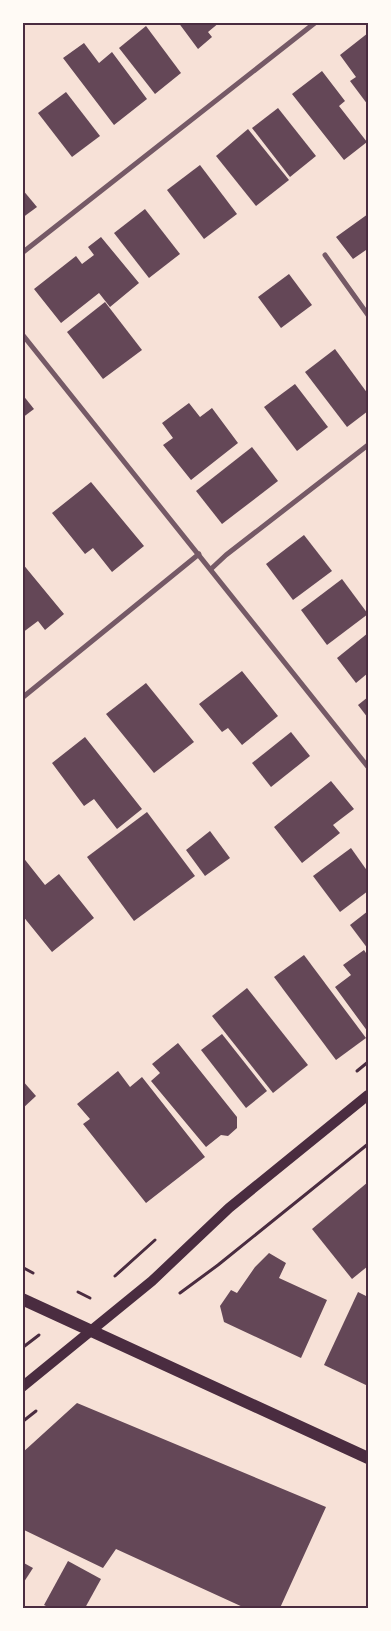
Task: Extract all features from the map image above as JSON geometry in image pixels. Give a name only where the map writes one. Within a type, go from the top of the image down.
[{"type":"main road","points":[[22,1387],[152,1281],[229,1208],[368,1095]]},
{"type":"main road","points":[[22,1299],[368,1458]]},
{"type":"street","points":[[22,253],[316,22]]},
{"type":"street","points":[[325,255],[368,315]]},
{"type":"street","points":[[22,334],[368,766]]},
{"type":"street","points":[[211,569],[226,555],[368,445]]},
{"type":"street","points":[[22,698],[199,554]]},
{"type":"path","points":[[179,1294],[368,1144]]},
{"type":"path","points":[[22,1422],[37,1410]]},
{"type":"building","points":[[178,22],[220,22],[208,32],[212,37],[198,49]]},
{"type":"building","points":[[146,26],[181,73],[155,94],[119,48]]},
{"type":"building","points":[[368,33],[368,105],[350,81],[356,77],[340,55]]},
{"type":"building","points":[[84,43],[99,63],[112,52],[147,99],[114,125],[63,58]]},
{"type":"building","points":[[322,71],[345,101],[339,106],[367,142],[344,160],[292,94]]},
{"type":"building","points":[[66,92],[100,136],[72,157],[38,113]]},
{"type":"building","points":[[278,108],[316,156],[290,177],[252,128]]},
{"type":"building","points":[[248,129],[289,180],[256,206],[216,156]]},
{"type":"building","points":[[200,165],[237,214],[204,239],[167,190]]},
{"type":"building","points":[[22,189],[37,207],[22,218]]},
{"type":"building","points":[[145,209],[180,254],[149,278],[114,233]]},
{"type":"building","points":[[368,214],[368,253],[366,250],[353,259],[336,237]]},
{"type":"building","points":[[101,237],[139,283],[110,307],[99,293],[61,323],[34,289],[76,256],[82,264],[94,255],[88,247]]},
{"type":"building","points":[[289,274],[312,305],[281,328],[258,297]]},
{"type":"building","points":[[105,302],[142,350],[103,379],[67,332]]},
{"type":"building","points":[[335,349],[368,394],[368,411],[347,427],[305,372]]},
{"type":"building","points":[[295,384],[328,427],[297,451],[264,407]]},
{"type":"building","points":[[22,394],[34,409],[22,418]]},
{"type":"building","points":[[189,403],[200,417],[212,408],[238,443],[191,480],[163,445],[173,438],[162,423]]},
{"type":"building","points":[[252,447],[278,481],[222,524],[196,491]]},
{"type":"building","points":[[91,482],[144,546],[112,572],[93,548],[85,554],[52,513]]},
{"type":"building","points":[[304,535],[332,571],[293,600],[266,564]]},
{"type":"building","points":[[22,563],[64,614],[45,630],[38,621],[22,633]]},
{"type":"building","points":[[342,579],[368,614],[327,645],[301,610]]},
{"type":"building","points":[[368,633],[368,673],[356,683],[337,658]]},
{"type":"building","points":[[242,671],[278,716],[242,745],[228,728],[222,732],[199,704]]},
{"type":"building","points":[[146,683],[194,742],[154,773],[106,714]]},
{"type":"building","points":[[368,697],[368,718],[358,705]]},
{"type":"building","points":[[291,732],[310,756],[271,787],[252,763]]},
{"type":"building","points":[[85,737],[142,809],[117,829],[94,799],[84,806],[52,763]]},
{"type":"building","points":[[331,781],[354,809],[333,825],[340,833],[302,863],[274,827]]},
{"type":"building","points":[[147,812],[195,876],[134,921],[87,857]]},
{"type":"building","points":[[210,831],[230,858],[205,876],[186,850]]},
{"type":"building","points":[[351,848],[368,872],[368,891],[340,912],[313,876]]},
{"type":"building","points":[[22,856],[45,885],[59,874],[94,918],[52,952],[22,915]]},
{"type":"building","points":[[368,911],[368,949],[350,925]]},
{"type":"building","points":[[364,950],[368,956],[368,1032],[335,987],[351,975],[343,965]]},
{"type":"building","points":[[304,955],[366,1038],[336,1060],[274,977]]},
{"type":"building","points":[[247,988],[308,1065],[273,1093],[212,1016]]},
{"type":"building","points":[[222,1034],[267,1091],[246,1108],[201,1050]]},
{"type":"building","points":[[178,1043],[237,1117],[237,1128],[228,1136],[221,1135],[206,1147],[151,1081],[160,1073],[152,1064]]},
{"type":"building","points":[[118,1071],[130,1087],[142,1077],[205,1157],[146,1203],[83,1124],[90,1119],[77,1104]]},
{"type":"building","points":[[22,1080],[36,1096],[22,1109]]},
{"type":"building","points":[[368,1182],[368,1266],[352,1279],[312,1229]]},
{"type":"building","points":[[269,1253],[286,1263],[279,1278],[327,1300],[301,1358],[224,1322],[220,1306],[231,1290],[237,1293],[255,1267]]},
{"type":"building","points":[[358,1292],[368,1297],[368,1386],[324,1365]]},
{"type":"building","points":[[77,1403],[326,1507],[280,1608],[245,1608],[116,1549],[103,1568],[22,1529],[22,1453]]},
{"type":"building","points":[[68,1561],[101,1579],[85,1608],[50,1608],[44,1605]]},
{"type":"building","points":[[22,1562],[33,1568],[22,1585]]}]
